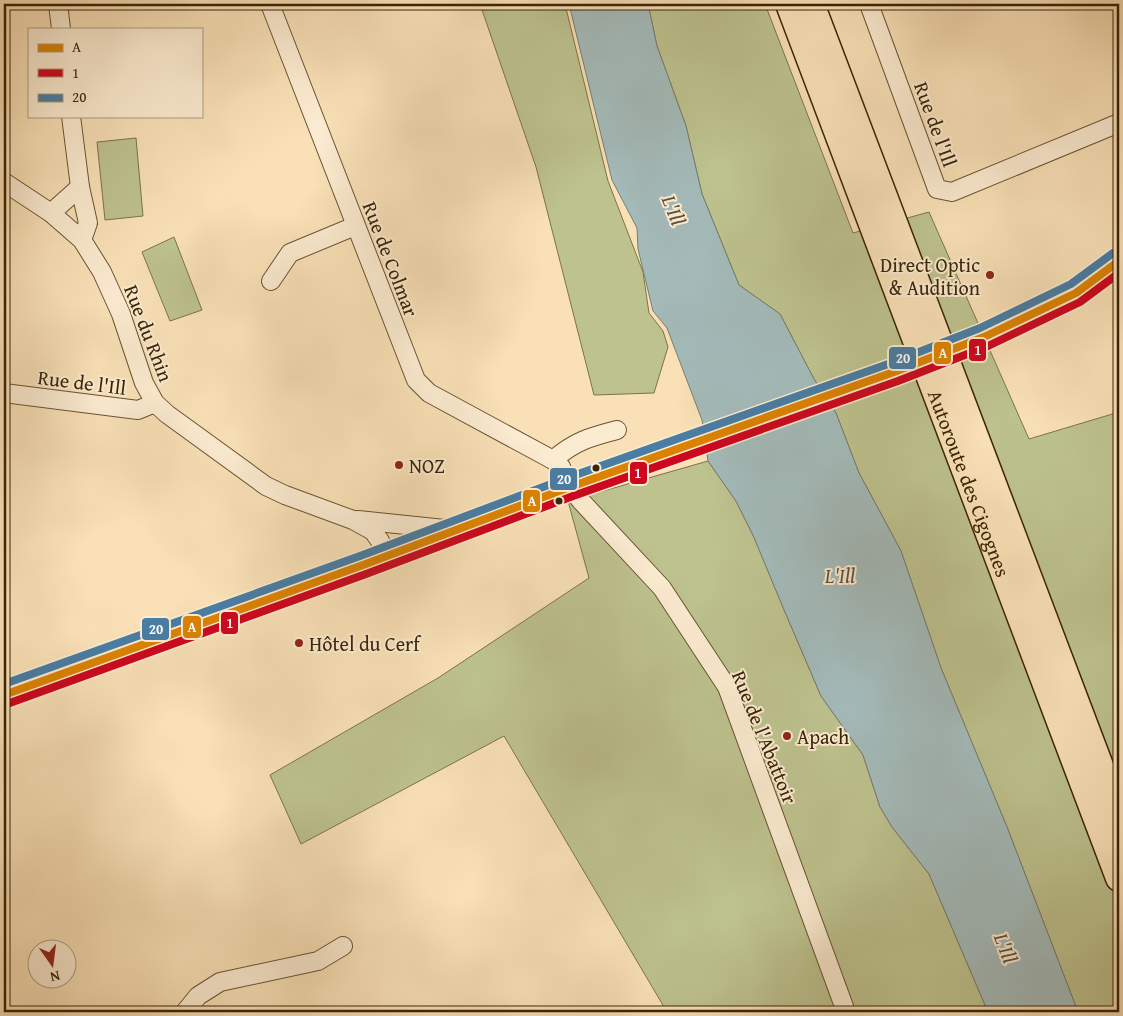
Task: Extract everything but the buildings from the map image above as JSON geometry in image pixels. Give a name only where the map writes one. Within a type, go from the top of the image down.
[{"type":"highway","name":"Autoroute des Cigognes","points":[[789,4],[1119,878]]},
{"type":"highway","name":"Autoroute des Cigognes","points":[[811,4],[1119,816]]},
{"type":"main road","points":[[4,695],[393,554],[570,487],[984,338],[1076,293],[1119,260]]},
{"type":"street","points":[[58,4],[61,28]]},
{"type":"street","name":"Rue de Colmar","points":[[270,4],[416,380],[429,394],[553,460],[561,467],[570,487]]},
{"type":"street","name":"Rue de l'Ill","points":[[869,4],[938,188],[952,192],[1119,123]]},
{"type":"street","points":[[71,118],[80,187],[88,224],[82,240]]},
{"type":"street","name":"Rue du Rhin","points":[[4,182],[51,213],[82,240],[102,272],[117,306],[144,383],[155,403],[167,414],[266,486],[353,520],[373,531],[393,554]]},
{"type":"street","points":[[51,213],[80,187]]},
{"type":"street","points":[[270,281],[290,253],[355,226]]},
{"type":"street","name":"Rue de l'Ill","points":[[4,393],[138,410],[155,403]]},
{"type":"street","points":[[553,460],[585,438],[617,430]]},
{"type":"street","name":"Rue de l'Abattoir","points":[[570,487],[662,588],[727,686],[846,1012]]},
{"type":"street","name":"Rue du Rhin","points":[[353,520],[457,530]]},
{"type":"street","name":"Rue du Rhin","points":[[374,521],[394,529],[393,554]]},
{"type":"street","points":[[186,1012],[198,996],[220,982],[318,960],[343,946]]},
{"type":"green space","points":[[480,4],[565,4],[608,181],[643,272],[649,313],[663,331],[668,347],[654,393],[594,395],[536,167]]},
{"type":"green space","points":[[648,4],[765,4],[853,233],[929,212],[1029,439],[1119,412],[1119,1012],[1078,1012],[1007,827],[941,668],[901,551],[859,473],[836,413],[814,379],[780,314],[739,285],[702,194],[686,126],[657,46]]},
{"type":"green space","points":[[136,138],[143,216],[105,220],[97,142]]},
{"type":"green space","points":[[174,237],[202,310],[170,321],[142,252]]},
{"type":"green space","points":[[708,461],[736,501],[753,535],[821,696],[863,755],[880,807],[892,827],[929,874],[988,1012],[667,1012],[504,736],[301,844],[270,775],[438,678],[589,578],[568,501]]},
{"type":"water","name":"L'Ill","points":[[569,4],[648,4],[657,46],[686,126],[702,194],[739,285],[780,314],[814,379],[836,413],[859,473],[901,551],[941,668],[1007,827],[1078,1012],[988,1012],[929,874],[892,827],[880,807],[863,755],[821,696],[753,535],[736,501],[708,461],[702,420],[667,328],[653,311],[638,249],[637,228],[612,180]]},
{"type":"transit line","name":"20","points":[[4,684],[360,556],[567,478],[891,363],[980,328],[1071,284],[1113,253]]},
{"type":"transit line","name":"A","points":[[4,695],[363,565],[570,487],[894,372],[984,337],[1076,293],[1119,261]]},
{"type":"transit line","name":"1","points":[[7,704],[366,574],[573,496],[898,381],[988,346],[1080,302],[1119,273]]},
{"type":"place","name":"Direct Optic & Audition","points":[[990,275]]},
{"type":"place","name":"NOZ","points":[[399,465]]},
{"type":"place","name":"Hôtel du Cerf","points":[[299,643]]},
{"type":"place","name":"Apach","points":[[787,736]]}]
